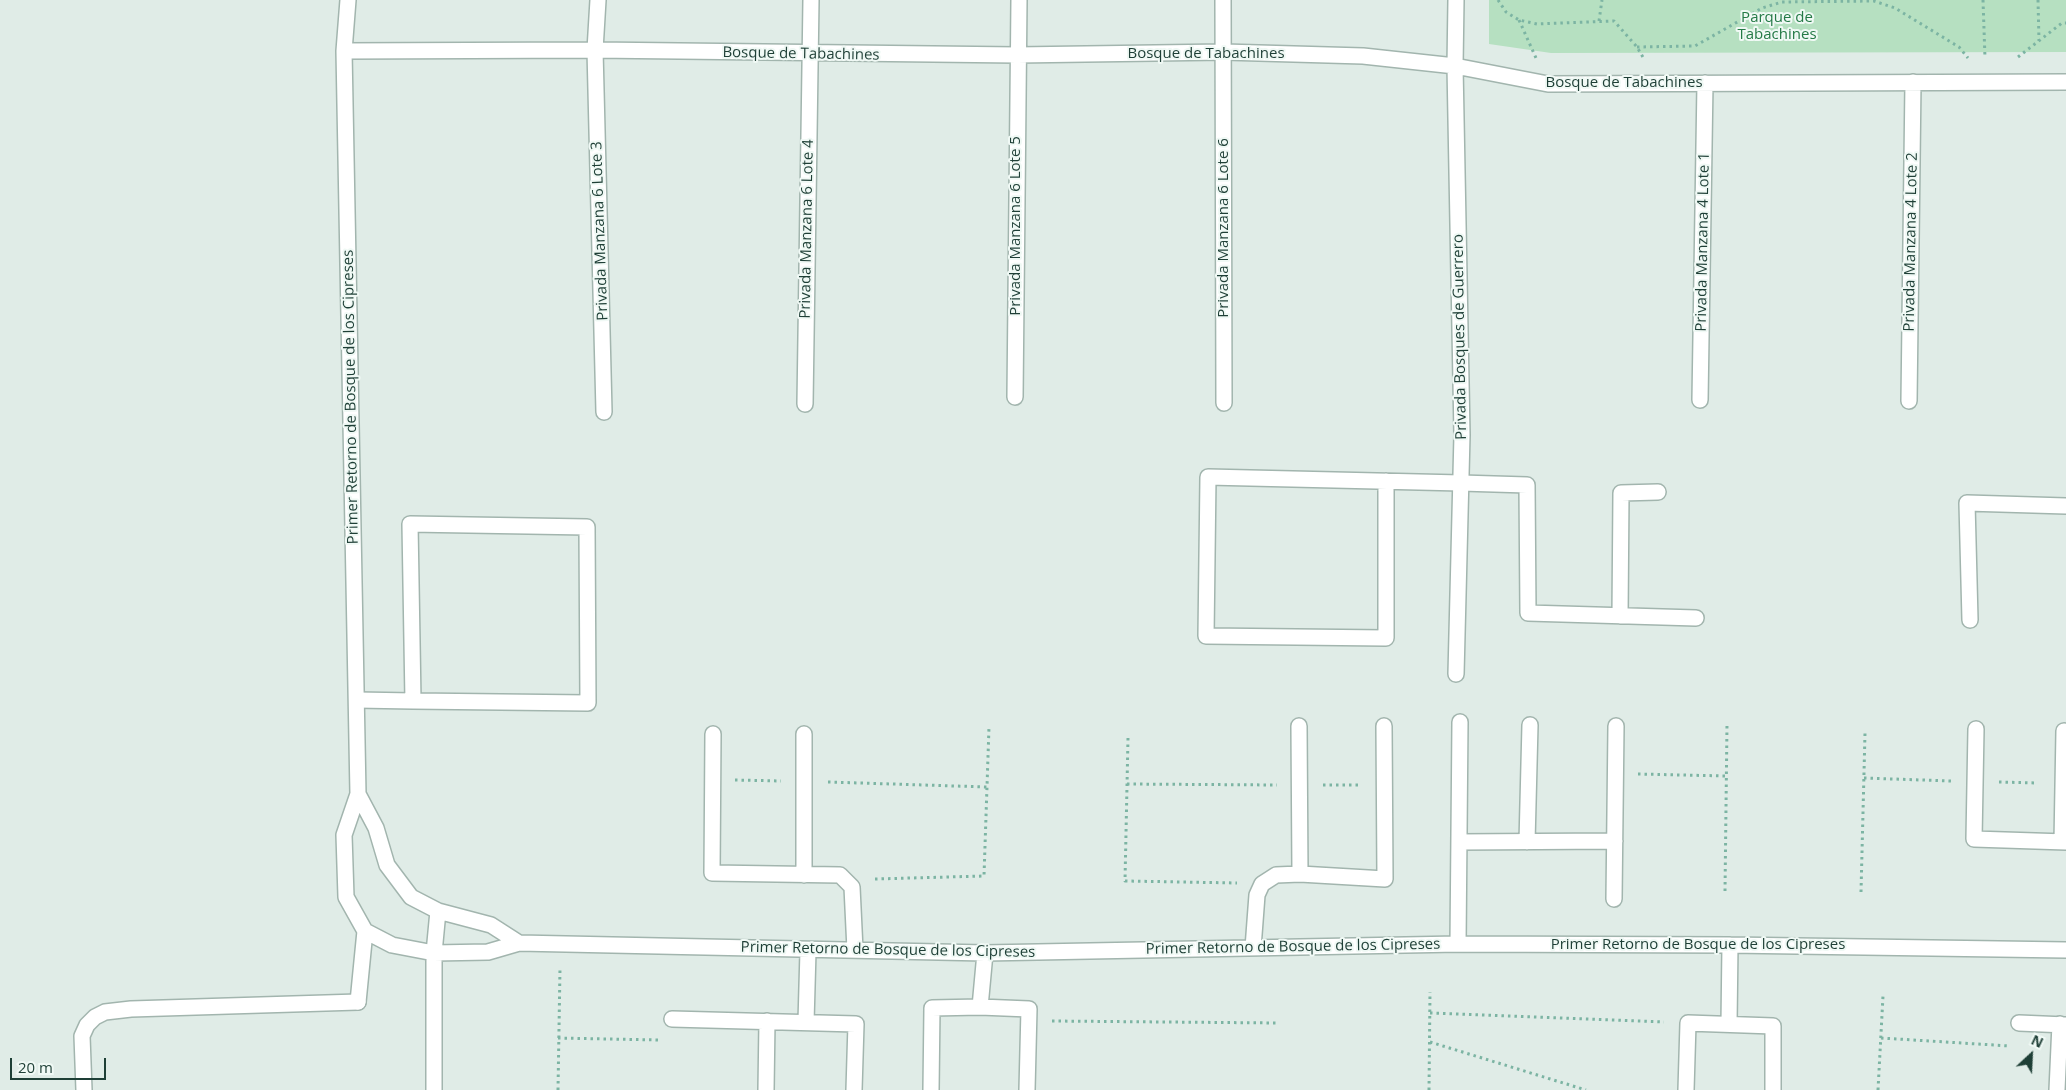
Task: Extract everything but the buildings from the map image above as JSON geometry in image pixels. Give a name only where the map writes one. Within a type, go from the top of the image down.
[{"type":"street","name":"Primer Retorno de Bosque de los Cipreses","points":[[348,0],[344,51],[358,794],[344,835],[346,897],[366,931],[392,945],[434,953],[488,952],[519,943],[808,951],[855,950],[985,953],[1458,944],[1730,945],[2066,950]]},
{"type":"street","name":"Privada Manzana 6 Lote 3","points":[[598,0],[595,50],[604,412]]},
{"type":"street","name":"Privada Manzana 6 Lote 4","points":[[805,404],[811,0]]},
{"type":"street","name":"Privada Manzana 6 Lote 5","points":[[1015,397],[1019,0]]},
{"type":"street","name":"Privada Manzana 6 Lote 6","points":[[1223,0],[1224,403]]},
{"type":"street","name":"Privada Bosques de Guerrero","points":[[1456,0],[1455,66],[1462,435],[1456,674]]},
{"type":"street","name":"Bosque de Tabachines","points":[[344,51],[595,50],[1017,55],[1224,52],[1364,56],[1455,66],[1548,84],[2066,82]]},
{"type":"street","name":"Privada Manzana 4 Lote 2","points":[[1909,401],[1912,82]]},
{"type":"street","name":"Privada Manzana 4 Lote 1","points":[[1700,400],[1705,83]]},
{"type":"street","points":[[1386,482],[1386,638],[1206,636],[1208,477],[1527,485],[1528,613],[1696,618]]},
{"type":"street","points":[[1620,616],[1621,493],[1658,492]]},
{"type":"street","points":[[1970,620],[1967,503],[2066,506]]},
{"type":"street","points":[[356,700],[413,701],[588,704],[587,527],[410,524],[413,701]]},
{"type":"street","points":[[1458,944],[1460,722]]},
{"type":"street","points":[[1527,842],[1530,725]]},
{"type":"street","points":[[1299,726],[1300,874]]},
{"type":"street","points":[[1253,948],[1257,895],[1262,884],[1276,875],[1300,874],[1385,879],[1384,726]]},
{"type":"street","points":[[1614,899],[1616,726]]},
{"type":"street","points":[[1976,729],[1974,839],[2064,842],[2064,731]]},
{"type":"street","points":[[713,734],[712,873],[840,875],[852,887],[855,950]]},
{"type":"street","points":[[804,734],[804,875]]},
{"type":"street","name":"Primer Retorno de Bosque de los Cipreses","points":[[358,794],[376,828],[387,865],[411,897],[438,911],[491,925],[519,943]]},
{"type":"street","points":[[1459,842],[1614,841]]},
{"type":"street","points":[[434,1090],[434,953],[438,911]]},
{"type":"street","points":[[84,1090],[82,1036],[87,1025],[95,1017],[105,1012],[131,1009],[358,1002],[366,931]]},
{"type":"street","points":[[1729,1024],[1730,945]]},
{"type":"street","points":[[806,1022],[808,951]]},
{"type":"street","points":[[980,1007],[985,953]]},
{"type":"street","points":[[931,1090],[932,1008],[980,1007],[1028,1009],[1027,1090]]},
{"type":"street","points":[[672,1019],[856,1024],[854,1090]]},
{"type":"street","points":[[766,1090],[768,1021]]},
{"type":"street","points":[[1686,1090],[1688,1023],[1773,1026],[1773,1090]]},
{"type":"street","points":[[2019,1023],[2063,1024],[2057,1090]]},
{"type":"path","points":[[1498,0],[1506,12],[1519,20],[1537,24],[1614,21],[1637,47],[1659,85]]},
{"type":"path","points":[[1600,21],[1602,0]]},
{"type":"path","points":[[1984,0],[1986,81]]},
{"type":"path","points":[[2038,0],[2039,41]]},
{"type":"path","points":[[1637,47],[1695,46],[1762,8],[1782,2],[1874,1],[1895,8],[1959,47],[1986,81]]},
{"type":"path","points":[[1519,20],[1548,84]]},
{"type":"path","points":[[1986,81],[2062,23],[2066,23]]},
{"type":"path","points":[[1725,891],[1727,724]]},
{"type":"path","points":[[840,875],[868,880],[984,876],[989,727]]},
{"type":"path","points":[[1861,892],[1865,733]]},
{"type":"path","points":[[1128,738],[1124,881],[1262,884]]},
{"type":"path","points":[[1615,774],[1726,776]]},
{"type":"path","points":[[712,780],[987,787]]},
{"type":"path","points":[[1127,784],[1384,785]]},
{"type":"path","points":[[558,1090],[561,944]]},
{"type":"path","points":[[1430,992],[1430,1090]]},
{"type":"path","points":[[1878,1090],[1883,996]]},
{"type":"path","points":[[1430,1013],[1688,1023]]},
{"type":"path","points":[[1028,1021],[1280,1023]]},
{"type":"path","points":[[558,1038],[662,1040]]},
{"type":"path","points":[[1880,1038],[2019,1046]]},
{"type":"path","points":[[1430,1042],[1586,1090]]},
{"type":"green space","name":"Parque de Tabachines","points":[[1489,0],[2066,0],[2066,52],[1551,53],[1489,44]]}]
